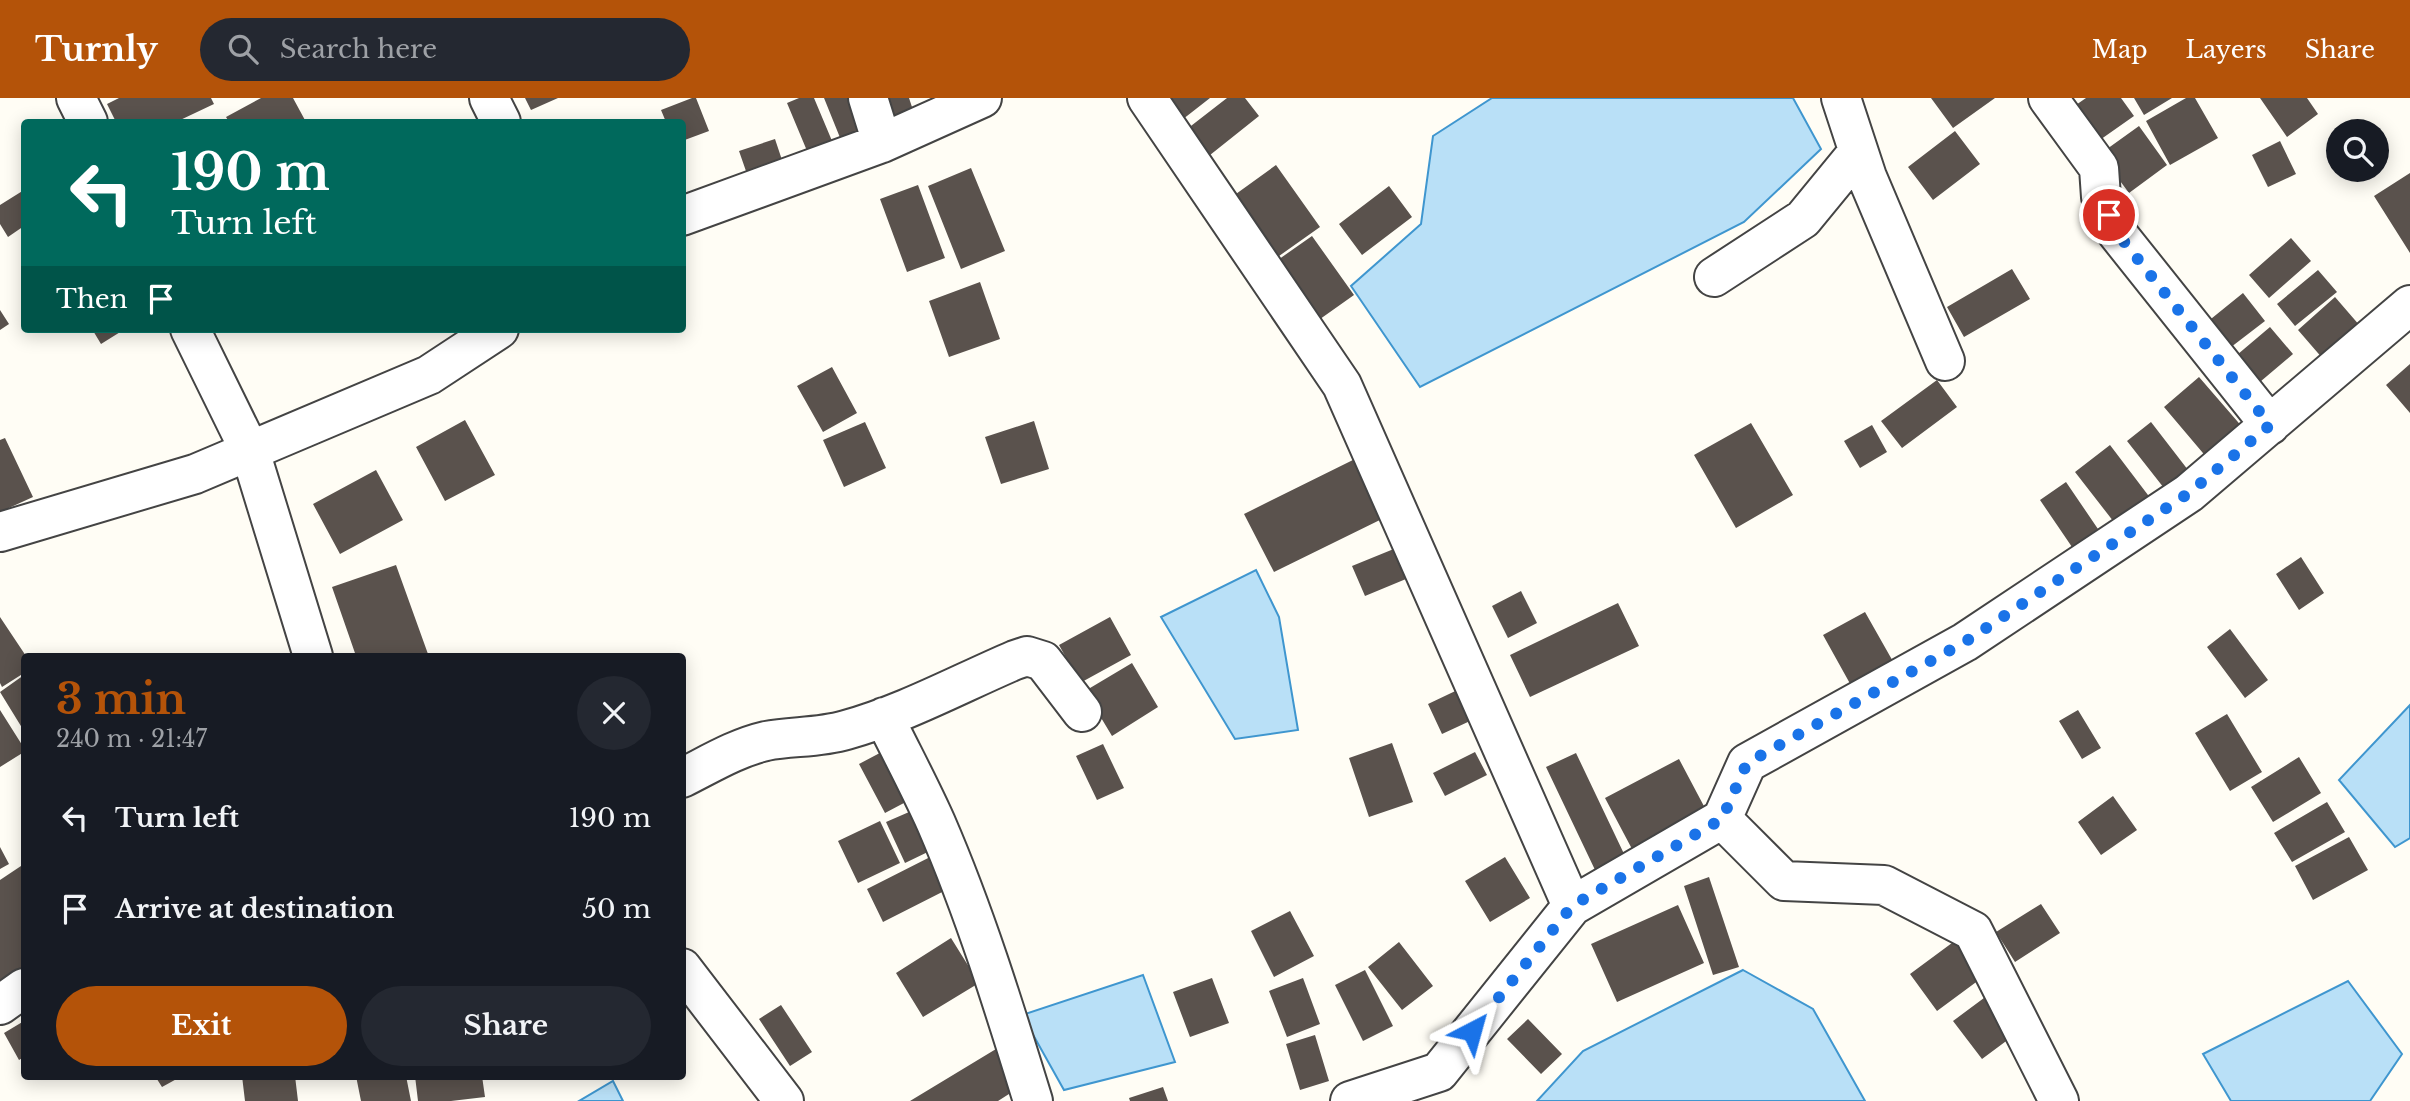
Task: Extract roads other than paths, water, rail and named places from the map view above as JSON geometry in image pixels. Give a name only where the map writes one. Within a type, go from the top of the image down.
[{"type":"street","points":[[76,98],[86,119]]},
{"type":"street","points":[[489,98],[500,119]]},
{"type":"street","points":[[868,98],[882,143]]},
{"type":"street","points":[[686,215],[882,143],[982,98]]},
{"type":"street","points":[[1147,98],[1342,385],[1572,906]]},
{"type":"street","points":[[1841,98],[1867,177],[1945,361]]},
{"type":"street","points":[[2048,98],[2099,168],[2101,197],[2117,233],[2270,425]]},
{"type":"street","points":[[1714,277],[1803,219],[1858,152]]},
{"type":"street","points":[[1350,1101],[1439,1072],[1572,906],[1722,819],[1747,763],[1965,642],[2189,493],[2410,305]]},
{"type":"street","points":[[192,333],[250,451],[312,653]]},
{"type":"street","points":[[0,532],[195,474],[429,375],[493,333]]},
{"type":"street","points":[[686,776],[737,749],[768,741],[813,737],[846,730],[884,717],[1027,656],[1043,661],[1082,712]]},
{"type":"street","points":[[884,717],[935,821],[972,913],[1033,1101]]},
{"type":"street","points":[[1722,819],[1784,881],[1884,885],[1973,931],[2059,1101]]},
{"type":"street","points":[[686,973],[784,1101]]},
{"type":"street","points":[[0,1005],[21,990]]},
{"type":"water","points":[[1492,98],[1793,98],[1821,149],[1744,222],[1420,387],[1351,286],[1421,224],[1433,136]]},
{"type":"water","points":[[1256,570],[1279,617],[1298,730],[1235,739],[1161,617]]},
{"type":"water","points":[[2410,705],[2410,838],[2395,847],[2339,780]]},
{"type":"water","points":[[1743,970],[1813,1009],[1865,1101],[1537,1101],[1583,1051]]},
{"type":"water","points":[[1143,975],[1175,1062],[1064,1090],[1022,1015]]},
{"type":"water","points":[[2348,981],[2402,1054],[2370,1101],[2231,1101],[2203,1054]]},
{"type":"water","points":[[613,1081],[623,1101],[579,1101]]}]
